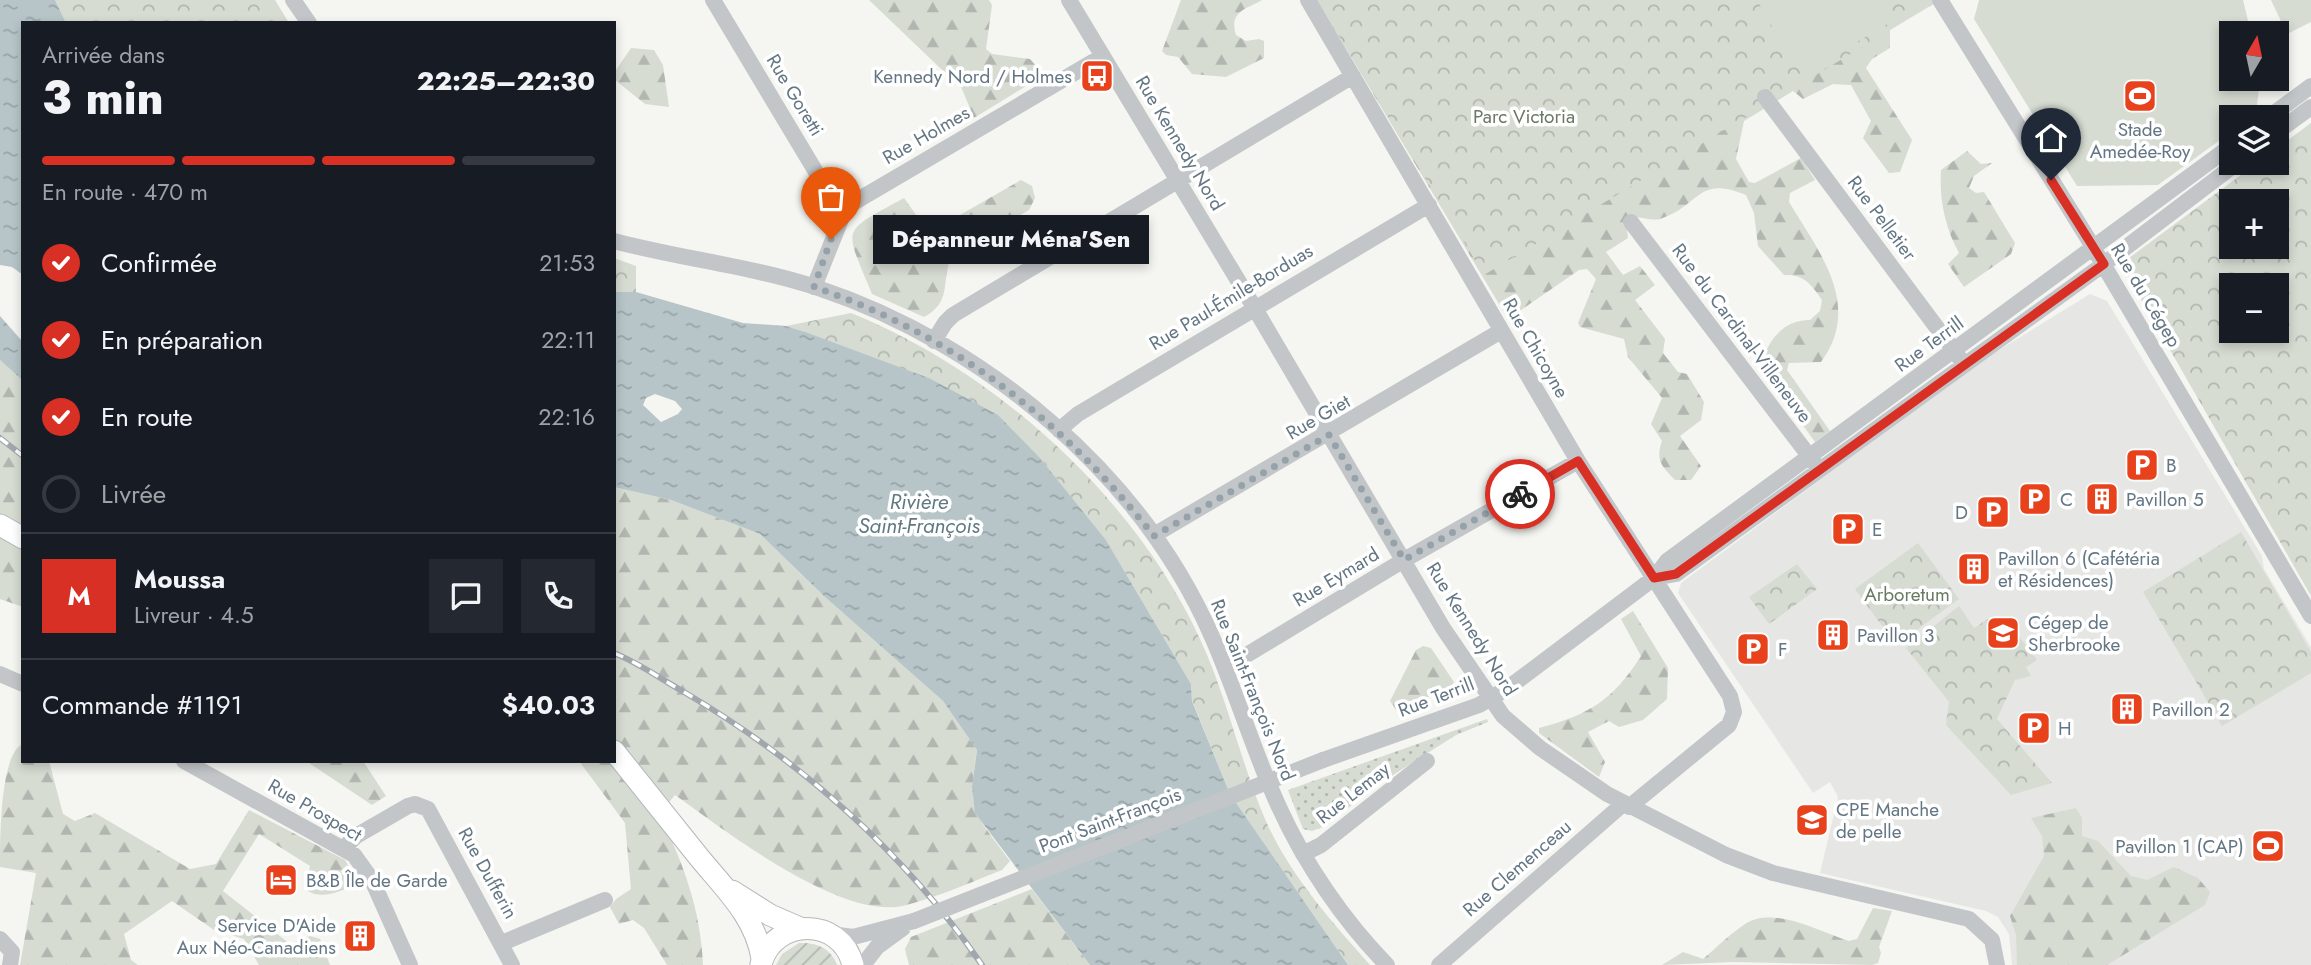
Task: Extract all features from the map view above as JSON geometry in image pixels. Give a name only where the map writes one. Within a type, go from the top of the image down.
[{"type":"main road","points":[[0,524],[21,537]]},
{"type":"main road","points":[[616,754],[705,865],[730,890],[770,915],[800,928],[830,934],[846,948],[853,965]]},
{"type":"main road","points":[[730,890],[756,932],[762,962]]},
{"type":"main road","points":[[762,962],[773,942],[800,928]]},
{"type":"street","points":[[293,0],[308,21]]},
{"type":"street","name":"Rue Goretti","points":[[713,0],[822,182],[846,207]]},
{"type":"street","name":"Rue Kennedy Nord","points":[[1069,0],[1443,628],[1490,699],[1522,734],[1626,805],[1726,855],[1765,870],[1969,919],[1992,940],[1997,965]]},
{"type":"street","name":"Rue Chicoyne","points":[[1308,0],[1578,461],[1730,696],[1734,712]]},
{"type":"street","name":"Rue du Cégep","points":[[1940,0],[2095,249],[2311,616]]},
{"type":"street","name":"Rue Holmes","points":[[846,207],[1103,56]]},
{"type":"street","points":[[934,341],[953,315],[1353,76]]},
{"type":"street","points":[[2285,105],[2311,86]]},
{"type":"street","name":"Rue Pelletier","points":[[1765,97],[1965,365]]},
{"type":"street","points":[[2289,123],[2311,107]]},
{"type":"street","name":"Rue Terrill","points":[[1323,760],[1468,710],[1490,699],[1654,578],[1676,574],[1954,352],[2219,155]]},
{"type":"street","name":"Rue Terrill","points":[[1815,464],[1965,365],[2221,175]]},
{"type":"street","name":"Rue Paul-Émile-Borduas","points":[[1059,430],[1077,414],[1429,205]]},
{"type":"street","points":[[814,287],[846,207]]},
{"type":"street","name":"Rue du Cardinal-Villeneuve","points":[[1631,222],[1815,464]]},
{"type":"street","name":"Rue Saint-François Nord","points":[[616,241],[814,287],[878,312],[934,341],[1001,384],[1059,430],[1107,478],[1154,536],[1193,599],[1225,668],[1278,805],[1303,854],[1342,911],[1387,965]]},
{"type":"street","name":"Rue Giet","points":[[1154,536],[1501,331]]},
{"type":"street","name":"Rue Eymard","points":[[1225,668],[1404,560],[1578,461]]},
{"type":"street","points":[[0,674],[21,683]]},
{"type":"street","name":"Rue Clemenceau","points":[[1439,965],[1626,805],[1729,725],[1734,712]]},
{"type":"street","name":"Pont Saint-François","points":[[914,921],[1323,760]]},
{"type":"street","name":"Rue Lemay","points":[[1303,854],[1321,845],[1427,761]]},
{"type":"street","name":"Rue Prospect","points":[[188,763],[344,848],[360,861],[372,880],[410,965]]},
{"type":"street","name":"Rue Dufferin","points":[[344,848],[356,836],[408,806],[422,806],[432,816],[512,965]]},
{"type":"street","points":[[502,943],[605,900]]},
{"type":"street","points":[[830,934],[853,937],[914,921]]},
{"type":"street","points":[[863,965],[877,947],[914,921]]},
{"type":"street","points":[[0,939],[12,952],[10,965]]},
{"type":"shaded area","name":"Cégep de Sherbrooke","points":[[2090,294],[2107,301],[2262,556],[2264,569],[2311,647],[2311,965],[2012,965],[2009,934],[1998,917],[1986,911],[1820,873],[1838,797],[1830,782],[1813,793],[1678,593],[1681,583],[1975,365]]},
{"type":"green space","points":[[55,0],[275,0],[288,21],[65,21]]},
{"type":"green space","points":[[869,0],[989,0],[992,5],[986,49],[992,54],[1030,59],[1044,75],[974,118],[962,89]]},
{"type":"green space","points":[[1181,0],[1262,0],[1236,16],[1234,27],[1236,35],[1246,41],[1264,41],[1264,58],[1226,77],[1192,74],[1178,57],[1166,55],[1162,51]]},
{"type":"green space","name":"Parc Victoria","points":[[1317,0],[1890,29],[1890,48],[1872,59],[1866,68],[1912,140],[1900,172],[1889,173],[1863,138],[1871,121],[1851,85],[1833,84],[1803,99],[1793,91],[1744,121],[1736,159],[1749,182],[1755,183],[1801,158],[1815,180],[1790,193],[1789,202],[1813,240],[1832,279],[1838,320],[1833,341],[1821,362],[1789,363],[1787,370],[1830,431],[1815,442],[1768,377],[1762,361],[1779,332],[1793,323],[1810,320],[1820,311],[1822,300],[1806,281],[1797,276],[1784,275],[1758,246],[1754,213],[1746,195],[1717,188],[1708,190],[1684,207],[1660,219],[1632,217],[1627,229],[1628,238],[1606,252],[1623,275],[1640,266],[1655,285],[1635,300],[1665,339],[1663,353],[1678,372],[1687,374],[1704,402],[1701,420],[1680,436],[1701,466],[1691,480],[1675,480],[1661,463],[1659,454],[1662,441],[1651,424],[1662,398],[1628,357],[1624,339],[1580,327],[1578,323],[1596,279],[1587,269],[1579,270],[1508,319]]},
{"type":"green space","name":"Parc Victoria","points":[[1317,0],[1940,0],[1484,275]]},
{"type":"green space","points":[[1757,0],[1874,0],[1889,23],[1811,69],[1794,66]]},
{"type":"green space","name":"Stade Amedée-Roy","points":[[1979,0],[2243,0],[2248,21],[2219,21],[2219,91],[2259,91],[2257,105],[2219,105],[2219,141],[2158,185],[2077,186],[1974,19]]},
{"type":"green space","points":[[2271,0],[2311,0],[2311,22],[2289,33],[2289,21],[2281,21]]},
{"type":"green space","points":[[631,48],[654,50],[663,65],[669,107],[645,104],[616,81],[616,70]]},
{"type":"green space","points":[[2311,123],[2311,596],[2126,273],[2129,258],[2219,191],[2219,259],[2289,259],[2289,189],[2222,189],[2241,175],[2289,175],[2289,139]]},
{"type":"green space","points":[[1967,151],[1981,164],[1992,163],[1974,176],[1969,188],[1976,193],[1984,192],[2015,243],[2011,254],[1964,287],[1948,264],[1959,253],[1942,202],[1941,170]]},
{"type":"green space","points":[[1021,180],[1032,186],[1035,198],[1029,210],[951,257],[942,298],[933,311],[924,317],[872,294],[853,243],[853,234],[868,218],[904,198],[919,219],[946,223]]},
{"type":"green space","points":[[616,259],[636,266],[636,292],[616,292]]},
{"type":"green space","points":[[851,313],[905,338],[957,368],[1008,404],[1055,444],[1099,489],[1138,536],[1172,587],[1210,661],[1256,797],[1275,839],[1298,878],[1370,965],[1348,965],[1230,794],[1192,700],[1191,684],[1106,540],[1040,458],[929,378],[786,326]]},
{"type":"green space","points":[[0,360],[21,379],[21,606],[0,599]]},
{"type":"green space","points":[[616,487],[671,500],[760,534],[825,597],[943,701],[977,750],[973,787],[976,810],[988,832],[1010,861],[1002,870],[920,901],[896,907],[870,905],[842,897],[781,867],[675,795],[659,814],[676,850],[695,906],[703,965],[667,965],[644,928],[633,920],[619,924],[610,907],[616,899],[631,889],[625,823],[580,763],[616,763]]},
{"type":"green space","points":[[2241,532],[2311,652],[2311,673],[2222,726],[2143,592]]},
{"type":"green space","name":"Arboretum","points":[[1918,543],[1959,599],[1896,645],[1855,589]]},
{"type":"green space","points":[[1797,564],[1817,589],[1769,624],[1749,597]]},
{"type":"green space","points":[[1959,606],[1974,628],[1988,619],[1993,626],[2005,618],[2037,660],[2026,667],[2031,676],[2015,680],[1997,719],[2052,783],[2011,795],[1946,725],[1949,702],[1906,648]]},
{"type":"green space","points":[[1633,611],[1668,668],[1667,699],[1643,720],[1619,727],[1609,721],[1588,732],[1605,762],[1599,777],[1539,733],[1539,728],[1572,717],[1598,704],[1610,695],[1631,671],[1641,656],[1621,619]]},
{"type":"green space","points":[[1423,646],[1431,648],[1454,682],[1451,687],[1397,711],[1390,701],[1416,650]]},
{"type":"green space","points":[[1487,719],[1488,722],[1456,735],[1373,788],[1326,826],[1312,831],[1303,829],[1288,790]]},
{"type":"green space","points":[[21,746],[21,763],[50,763],[63,814],[75,821],[95,813],[190,869],[216,864],[249,810],[345,860],[359,884],[331,894],[311,893],[305,889],[310,866],[259,834],[223,891],[290,944],[310,936],[320,939],[330,965],[259,965],[244,939],[214,930],[172,901],[124,934],[131,960],[138,965],[20,965],[36,873],[0,867],[3,798],[15,750]]},
{"type":"green space","points":[[309,763],[364,763],[386,796],[372,805]]},
{"type":"green space","points":[[2076,808],[2082,818],[2082,836],[2098,841],[2131,876],[2147,880],[2174,867],[2198,878],[2210,892],[2205,905],[2107,965],[2017,965],[2016,935],[2010,916],[2044,856],[2042,836],[2031,818]]},
{"type":"green space","points":[[1032,889],[1090,965],[909,965],[905,949],[911,937]]},
{"type":"green space","points":[[1873,908],[1892,911],[1879,947],[1881,953],[1878,963],[1872,965],[1733,962],[1662,965],[1683,952],[1703,959],[1745,924],[1769,917],[1797,922],[1849,941],[1857,939]]},
{"type":"green space","points":[[799,943],[822,947],[831,954],[837,965],[776,965],[782,954]]},
{"type":"water","points":[[0,0],[55,0],[65,21],[21,21],[21,274],[12,267],[0,265]]},
{"type":"water","name":"Rivière Saint-François","points":[[616,292],[636,292],[743,323],[786,326],[808,333],[929,378],[998,415],[1040,458],[1106,540],[1191,684],[1192,701],[1230,794],[1348,965],[1090,965],[975,813],[972,787],[977,750],[943,701],[825,597],[760,534],[671,500],[616,487]],"holes":[[[655,394],[675,401],[682,409],[678,414],[661,422],[643,405],[646,398]]]},
{"type":"water","points":[[0,316],[21,340],[21,379],[0,360]]},
{"type":"railway","points":[[0,438],[21,454]]},
{"type":"railway","points":[[616,654],[641,666],[727,719],[769,748],[848,812],[919,885],[982,965]]},
{"type":"way so far","points":[[831,239],[814,287],[900,322],[1001,384],[1059,430],[1107,478],[1154,536],[1329,435],[1404,560],[1520,494]]},
{"type":"place","name":"Kennedy Nord / Holmes","points":[[1097,76]]},
{"type":"place","name":"Stade Amedée-Roy","points":[[2140,96]]},
{"type":"place","name":"Dépanneur Ména'Sen","points":[[831,239]]},
{"type":"place","name":"B","points":[[2142,465]]},
{"type":"place","name":"C","points":[[2035,499]]},
{"type":"place","name":"Pavillon 5","points":[[2102,499]]},
{"type":"place","name":"D","points":[[1993,512]]},
{"type":"place","name":"E","points":[[1848,529]]},
{"type":"place","name":"Pavillon 6 (Cafétéria et Résidences)","points":[[1974,569]]},
{"type":"place","name":"Cégep de Sherbrooke","points":[[2003,633]]},
{"type":"place","name":"Pavillon 3","points":[[1833,635]]},
{"type":"place","name":"F","points":[[1753,649]]},
{"type":"place","name":"Pavillon 2","points":[[2127,709]]},
{"type":"place","name":"H","points":[[2034,728]]},
{"type":"place","name":"CPE Manche de pelle","points":[[1812,820]]},
{"type":"place","name":"Pavillon 1 (CAP)","points":[[2268,846]]},
{"type":"place","name":"B&B Île de Garde","points":[[281,880]]},
{"type":"place","name":"Service D'Aide Aux Néo-Canadiens","points":[[360,936]]},
{"type":"route","points":[[1520,494],[1578,461],[1654,578],[1676,574],[2104,264],[2051,180]]}]
